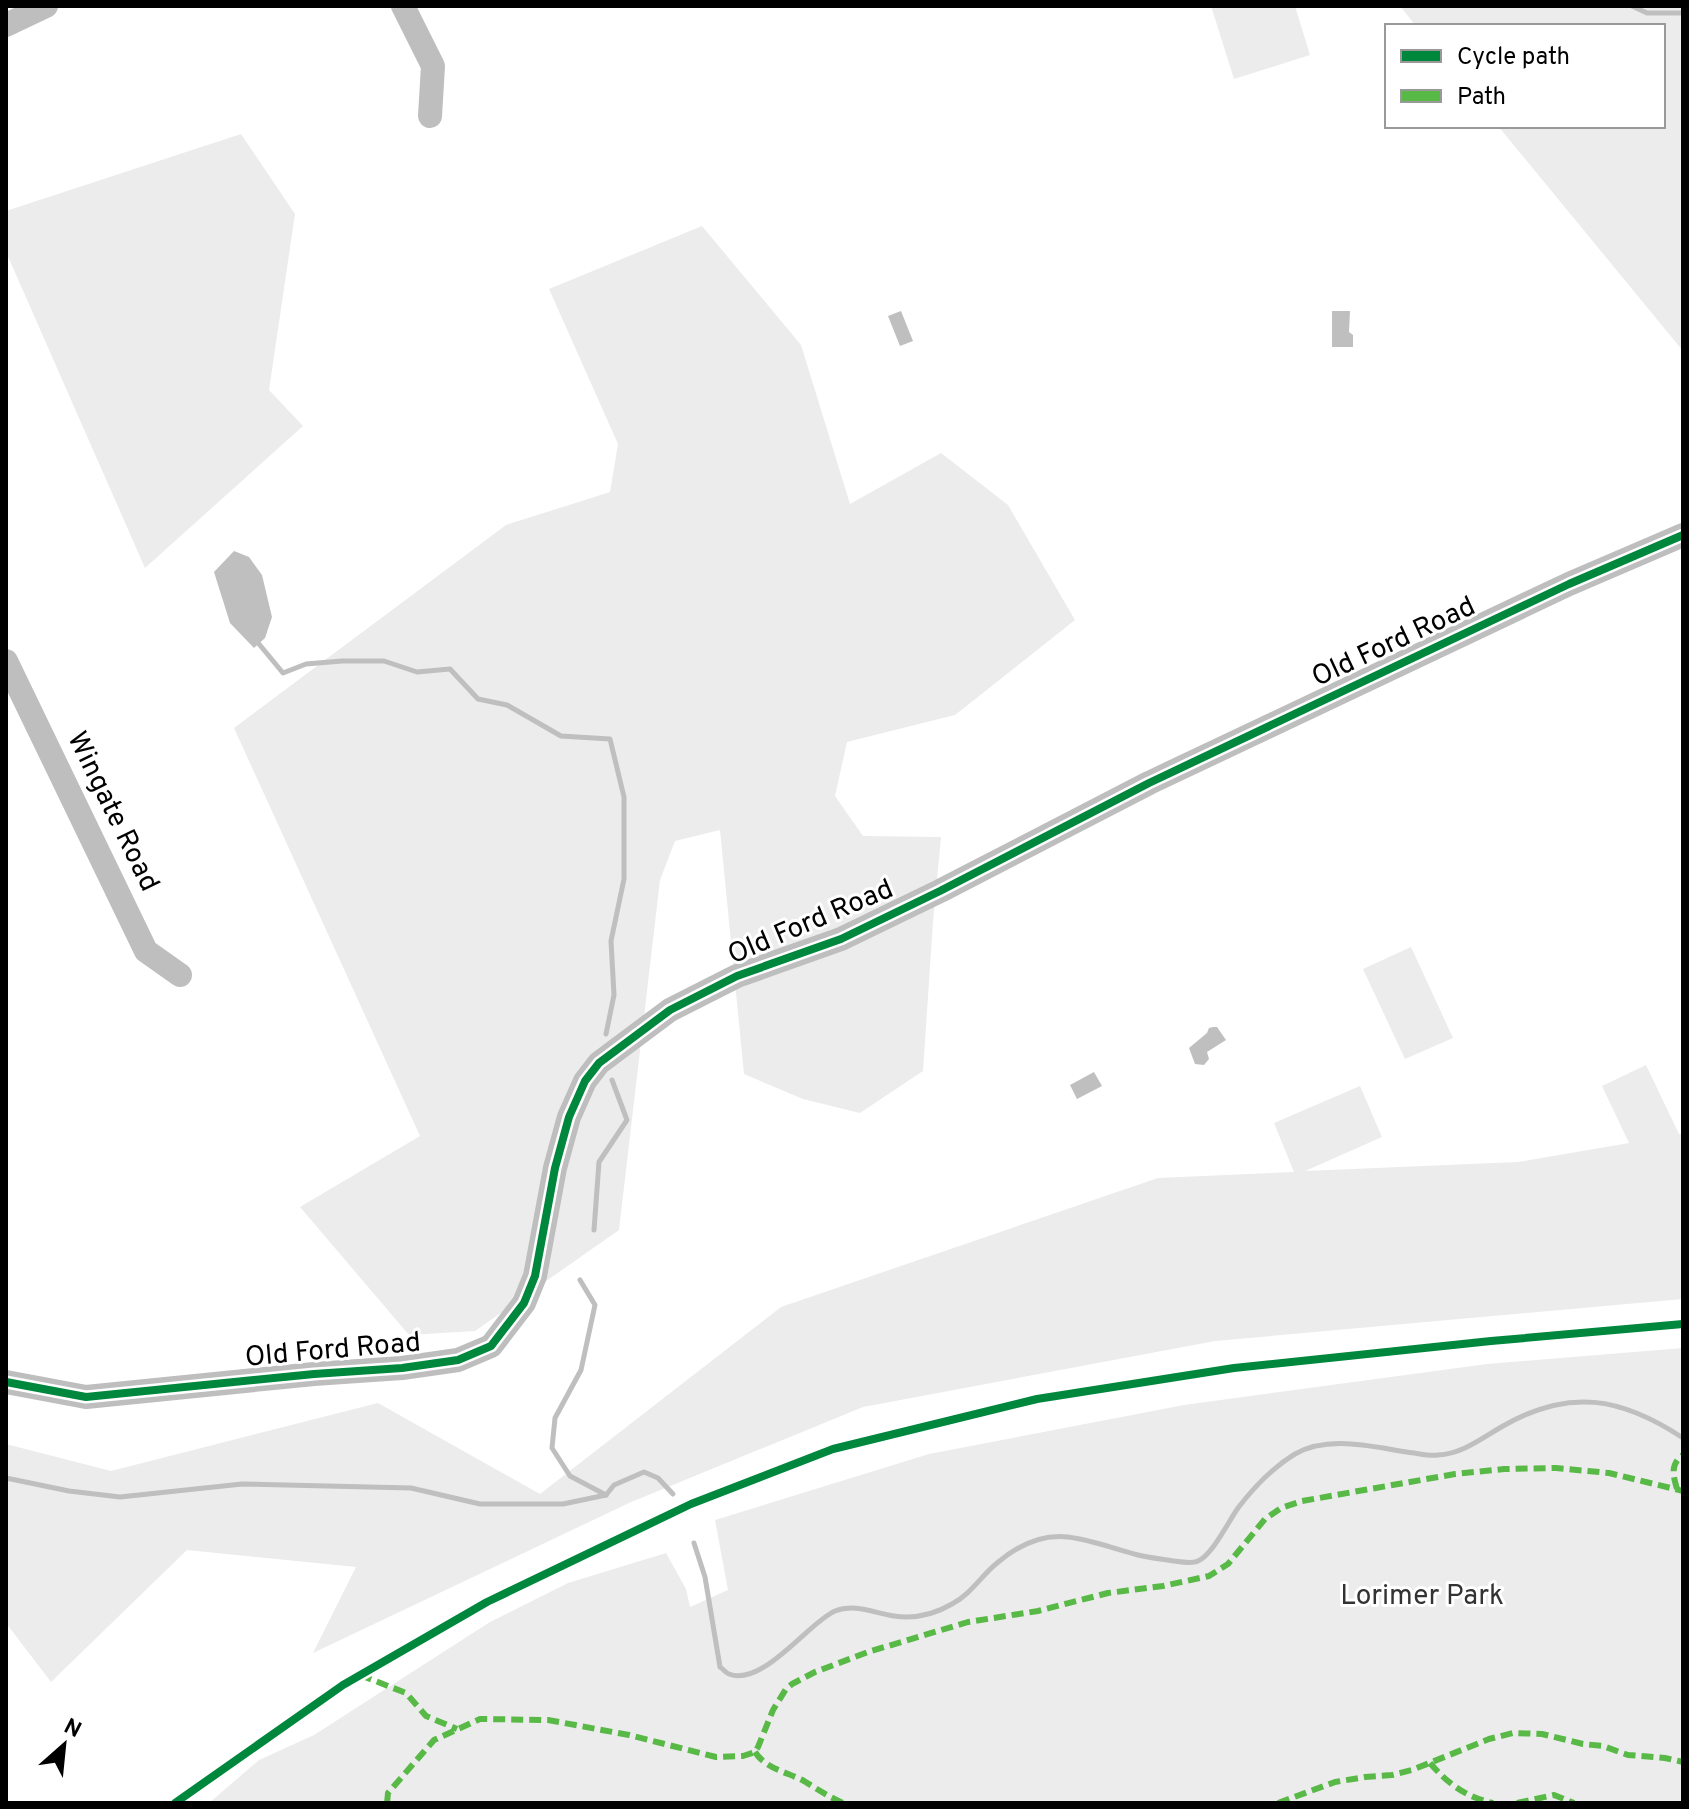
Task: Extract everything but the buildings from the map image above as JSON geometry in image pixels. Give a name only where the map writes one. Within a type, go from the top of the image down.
[{"type":"street","points":[[6,25],[46,6]]},
{"type":"street","points":[[403,6],[433,66],[430,116]]},
{"type":"street","name":"Old Ford Road","points":[[6,1382],[86,1397],[402,1368],[458,1360],[491,1346],[524,1303],[535,1276],[555,1168],[569,1117],[585,1081],[599,1063],[670,1010],[737,976],[841,939],[1149,783],[1569,584],[1683,535]]},
{"type":"street","name":"Wingate Road","points":[[6,661],[146,951],[180,975]]},
{"type":"green space","points":[[1211,6],[1295,6],[1310,55],[1234,79]]},
{"type":"green space","points":[[1400,6],[1683,6],[1683,351],[1500,128],[1665,128],[1665,24],[1414,24]]},
{"type":"green space","points":[[241,134],[295,214],[269,390],[303,426],[145,568],[6,252],[6,211]]},
{"type":"green space","points":[[702,226],[801,345],[850,504],[941,453],[1008,505],[1075,620],[955,715],[847,742],[835,796],[863,836],[941,837],[923,1071],[860,1113],[803,1099],[744,1074],[720,830],[675,841],[660,880],[619,1230],[475,1331],[409,1335],[300,1207],[420,1136],[234,728],[506,525],[610,492],[618,444],[549,289]]},
{"type":"green space","points":[[1411,947],[1453,1038],[1405,1059],[1363,969]]},
{"type":"green space","points":[[1646,1065],[1679,1134],[1683,1134],[1683,1299],[1215,1341],[863,1407],[629,1503],[313,1653],[356,1567],[187,1550],[51,1682],[6,1623],[6,1444],[111,1471],[378,1403],[540,1494],[781,1307],[1158,1178],[1294,1172],[1274,1123],[1360,1086],[1382,1137],[1305,1171],[1518,1162],[1629,1143],[1602,1086]]},
{"type":"green space","name":"Lorimer Park","points":[[1683,1348],[1683,1803],[209,1803],[259,1760],[314,1735],[490,1622],[568,1583],[666,1553],[686,1589],[690,1607],[728,1590],[715,1520],[929,1454],[1184,1405],[1487,1364]]},
{"type":"shaded area","points":[[901,311],[913,341],[900,346],[888,316]]},
{"type":"shaded area","points":[[1332,311],[1350,311],[1349,332],[1353,335],[1353,347],[1332,347]]},
{"type":"shaded area","points":[[234,551],[249,557],[262,575],[272,617],[265,638],[254,648],[230,623],[214,572]]},
{"type":"shaded area","points":[[1217,1027],[1226,1040],[1207,1052],[1209,1059],[1204,1065],[1195,1064],[1189,1048],[1209,1028]]},
{"type":"shaded area","points":[[1094,1072],[1102,1086],[1077,1099],[1070,1085]]},
{"type":"waterway","points":[[1632,6],[1647,13],[1683,13]]},
{"type":"waterway","points":[[259,644],[283,673],[306,664],[342,661],[384,661],[417,672],[450,669],[478,699],[507,705],[561,736],[610,739],[624,797],[624,879],[611,941],[614,995],[606,1034]]},
{"type":"waterway","points":[[594,1230],[599,1162],[627,1120],[612,1080]]},
{"type":"waterway","points":[[580,1280],[595,1305],[581,1370],[555,1418],[552,1448],[570,1476],[606,1495]]},
{"type":"waterway","points":[[694,1543],[705,1577],[720,1667],[729,1674],[742,1675],[771,1663],[835,1611],[857,1608],[910,1617],[945,1608],[965,1595],[1005,1557],[1039,1539],[1068,1537],[1147,1557],[1198,1561],[1215,1545],[1257,1485],[1287,1459],[1309,1448],[1353,1444],[1426,1455],[1447,1454],[1472,1445],[1527,1414],[1573,1402],[1594,1402],[1638,1413],[1683,1438]]},
{"type":"waterway","points":[[606,1495],[614,1485],[644,1472],[658,1478],[673,1494]]},
{"type":"waterway","points":[[6,1478],[69,1491],[120,1497],[242,1484],[411,1488],[480,1504],[563,1504],[606,1495]]},
{"type":"marked path","points":[[1677,1489],[1674,1466],[1683,1455]]},
{"type":"marked path","points":[[387,1803],[388,1793],[434,1740],[480,1719],[548,1720],[629,1735],[716,1757],[743,1756],[755,1752],[786,1689],[815,1672],[868,1652],[968,1622],[1209,1576],[1228,1564],[1265,1519],[1281,1508],[1302,1501],[1455,1474],[1504,1469],[1556,1468],[1609,1473],[1683,1491]]},
{"type":"marked path","points":[[360,1675],[406,1693],[426,1716],[457,1729]]},
{"type":"marked path","points":[[1278,1803],[1335,1782],[1412,1770],[1489,1739],[1513,1733],[1542,1734],[1603,1746],[1628,1755],[1683,1762]]},
{"type":"marked path","points":[[755,1752],[771,1766],[843,1803]]},
{"type":"marked path","points":[[1430,1763],[1458,1789],[1493,1803]]},
{"type":"marked path","points":[[1517,1803],[1554,1795],[1574,1803]]},
{"type":"cycle path","points":[[6,1382],[86,1397],[402,1368],[458,1360],[491,1346],[524,1303],[535,1276],[555,1168],[569,1117],[585,1081],[599,1063],[670,1010],[737,976],[841,939],[1149,783],[1569,584],[1683,535]]},
{"type":"cycle path","points":[[175,1803],[343,1685],[487,1602],[691,1504],[833,1449],[1037,1399],[1234,1368],[1683,1324]]}]
